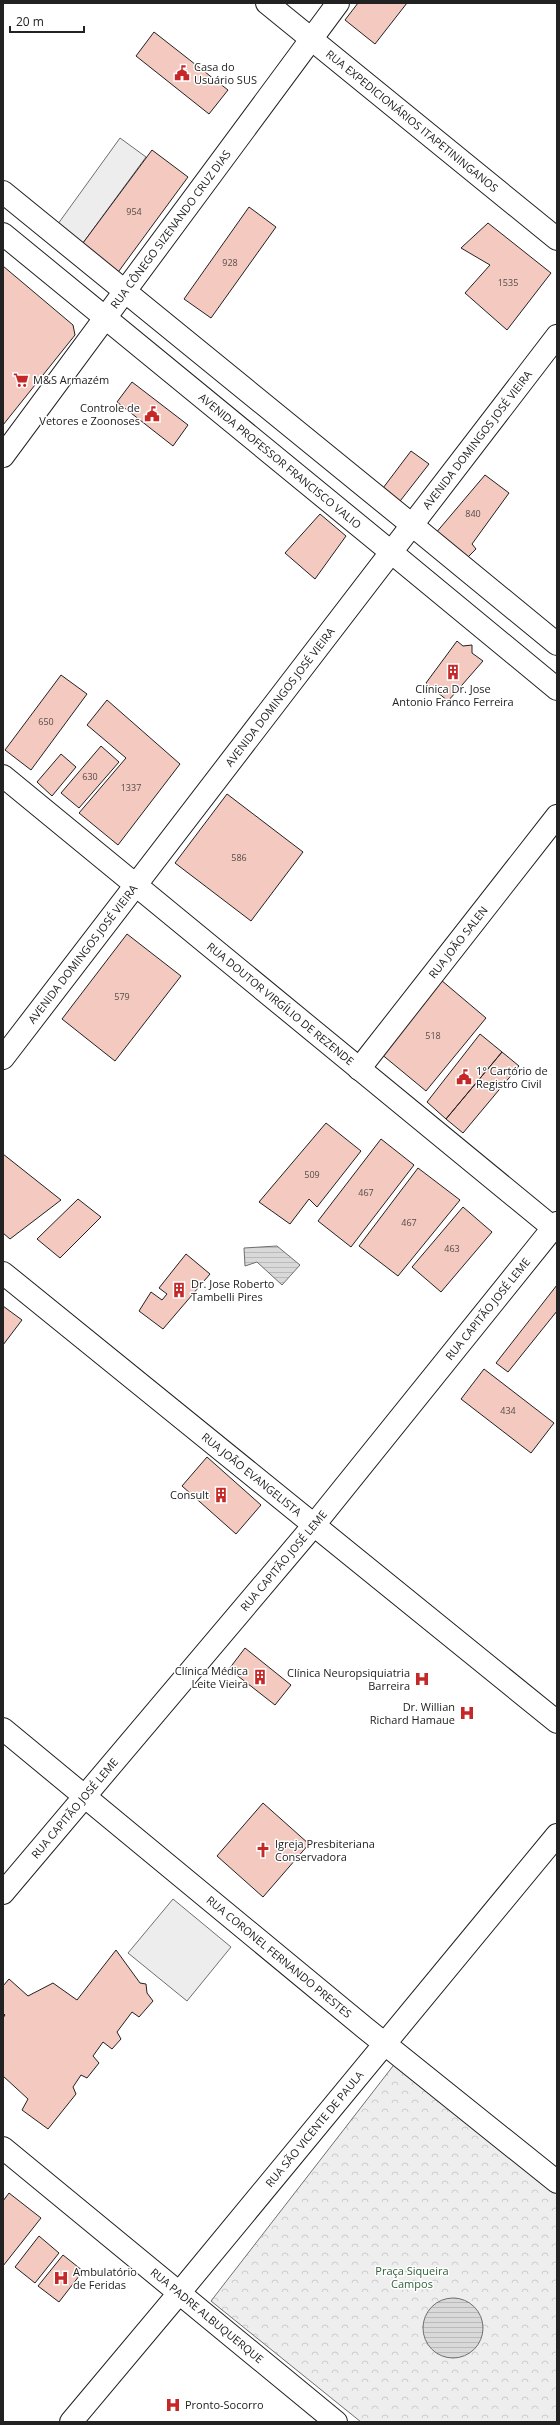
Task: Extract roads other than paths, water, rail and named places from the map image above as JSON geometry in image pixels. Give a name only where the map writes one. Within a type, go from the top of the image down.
[{"type":"street","name":"RUA EXPEDICIONÁRIOS ITAPETININGANOS","points":[[267,3],[557,239]]},
{"type":"street","name":"RUA CÔNEGO SIZENANDO CRUZ DIAS","points":[[3,456],[338,3]]},
{"type":"street","points":[[3,192],[557,644]]},
{"type":"street","name":"AVENIDA PROFESSOR FRANCISCO VALIO","points":[[3,234],[557,688]]},
{"type":"street","name":"AVENIDA DOMINGOS JOSÉ VIEIRA","points":[[3,1058],[134,884],[557,336]]},
{"type":"street","name":"RUA DOUTOR VIRGÍLIO DE REZENDE","points":[[3,776],[359,1069],[556,1227]]},
{"type":"street","name":"RUA JOÃO SALEN","points":[[359,1069],[557,816]]},
{"type":"street","name":"RUA CAPITÃO JOSÉ LEME","points":[[3,1893],[314,1525],[556,1227]]},
{"type":"street","name":"RUA JOÃO EVANGELISTA","points":[[3,1273],[557,1722]]},
{"type":"street","name":"RUA CORONEL FERNANDO PRESTES","points":[[3,1729],[385,2044],[557,2182]]},
{"type":"street","name":"RUA SÃO VICENTE DE PAULA","points":[[70,2422],[180,2292],[557,1835]]},
{"type":"street","name":"RUA PADRE ALBUQUERQUE","points":[[3,2148],[180,2292],[336,2422]]},
{"type":"place","name":"Casa do Usuário SUS","points":[[182,73]]},
{"type":"place","name":"M&S Armazém","points":[[21,380]]},
{"type":"place","name":"Controle de Vetores e Zoonoses","points":[[152,414]]},
{"type":"place","name":"Clínica Dr. Jose Antonio Franco Ferreira","points":[[453,672]]},
{"type":"place","name":"1° Cartório de Registro Civil","points":[[464,1077]]},
{"type":"place","name":"Dr. Jose Roberto Tambelli Pires","points":[[179,1290]]},
{"type":"place","name":"Consult","points":[[221,1495]]},
{"type":"place","name":"Clínica Médica Leite Vieira","points":[[260,1677]]},
{"type":"place","name":"Clínica Neuropsiquiatria Barreira","points":[[422,1679]]},
{"type":"place","name":"Dr. Willian Richard Hamaue","points":[[467,1713]]},
{"type":"place","name":"Igreja Presbiteriana Conservadora","points":[[263,1850]]},
{"type":"place","name":"Ambulatório de Feridas","points":[[61,2278]]},
{"type":"place","name":"Pronto-Socorro","points":[[173,2405]]},
{"type":"park label","name":"Praça Siqueira Campos","points":[[412,2277]]}]
